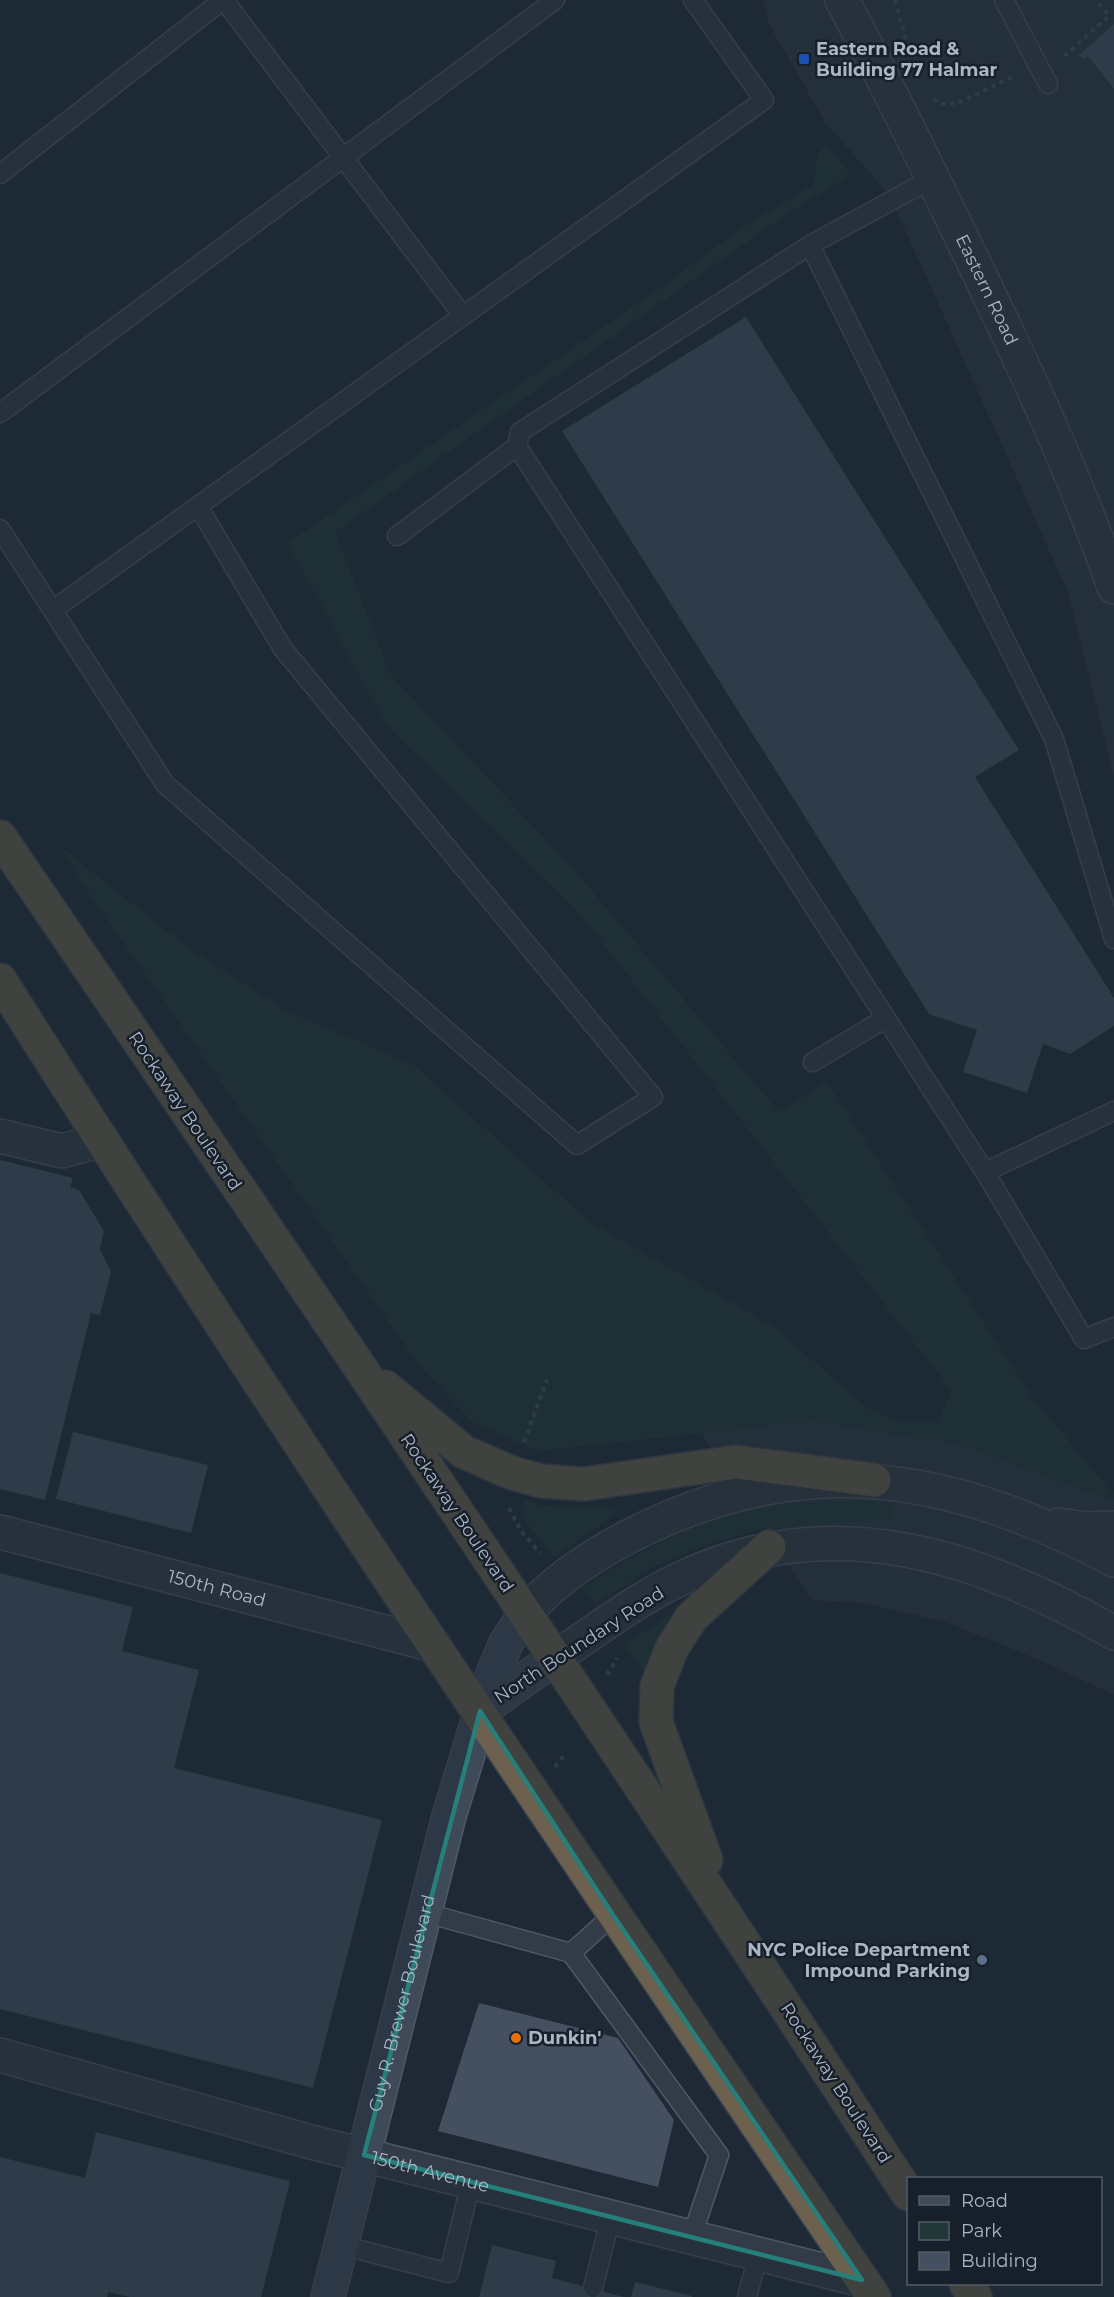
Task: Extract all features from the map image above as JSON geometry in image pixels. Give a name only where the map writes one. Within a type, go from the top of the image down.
[{"type":"highway","name":"Rockaway Boulevard","points":[[0,837],[555,1658],[725,1912],[907,2191]]},
{"type":"highway","points":[[0,980],[102,1140],[613,1916],[868,2288]]},
{"type":"highway","points":[[356,1363],[464,1452],[504,1470],[541,1481],[593,1483],[736,1462],[874,1480]]},
{"type":"highway","points":[[725,1912],[660,1738],[655,1703],[663,1668],[682,1631],[705,1603],[769,1547]]},
{"type":"main road","name":"North Boundary Road","points":[[480,1711],[506,1643],[525,1614]]},
{"type":"main road","name":"North Boundary Road","points":[[480,1711],[555,1658]]},
{"type":"main road","name":"Guy R. Brewer Boulevard","points":[[328,2297],[450,1816],[480,1711]]},
{"type":"street","name":"Eastern Road","points":[[842,0],[887,82],[1003,322],[1091,519],[1114,587]]},
{"type":"street","points":[[0,1136],[62,1151],[102,1140]]},
{"type":"street","name":"North Boundary Road","points":[[525,1614],[551,1586],[580,1566],[631,1535],[668,1518],[752,1490],[836,1478],[874,1480],[960,1495],[1030,1520],[1114,1560]]},
{"type":"street","points":[[1030,1520],[1086,1529],[1114,1527]]},
{"type":"street","name":"150th Road","points":[[0,1532],[434,1645]]},
{"type":"street","name":"North Boundary Road","points":[[555,1658],[681,1578],[740,1555],[769,1547],[849,1543],[951,1560],[1019,1587],[1114,1633]]},
{"type":"street","name":"150th Avenue","points":[[0,2055],[364,2155],[759,2252],[868,2288]]},
{"type":"lane","points":[[0,174],[224,0],[464,316]]},
{"type":"lane","points":[[0,413],[555,0]]},
{"type":"lane","points":[[53,610],[764,100],[693,0]]},
{"type":"lane","points":[[1004,0],[1048,84]]},
{"type":"lane","points":[[397,536],[517,446],[520,432],[810,245],[933,178]]},
{"type":"lane","points":[[810,245],[1054,739],[1114,939]]},
{"type":"lane","points":[[517,446],[985,1172],[1084,1339],[1114,1327]]},
{"type":"lane","points":[[0,528],[165,784],[578,1145],[653,1097],[283,649],[198,506]]},
{"type":"lane","points":[[813,1062],[886,1018]]},
{"type":"lane","points":[[985,1172],[1114,1111]]},
{"type":"lane","points":[[426,1913],[571,1953],[719,2155],[692,2236]]},
{"type":"lane","points":[[571,1953],[613,1916]]},
{"type":"lane","points":[[341,2245],[449,2273],[471,2182]]},
{"type":"lane","points":[[593,2288],[611,2216]]},
{"type":"lane","points":[[747,2297],[759,2252]]},
{"type":"path","points":[[895,0],[909,52]]},
{"type":"path","points":[[1063,56],[1109,16],[1096,0]]},
{"type":"path","points":[[930,91],[939,104],[950,105],[1016,75]]},
{"type":"path","points":[[523,1446],[546,1380]]},
{"type":"path","points":[[506,1499],[511,1515],[547,1562]]},
{"type":"path","points":[[604,1680],[616,1661],[616,1654],[613,1650]]},
{"type":"path","points":[[553,1771],[564,1755]]},
{"type":"highlighted area","points":[[480,1711],[613,1915],[862,2280],[364,2155]]},
{"type":"shaded area","points":[[763,0],[1114,0],[1114,776],[1068,592],[889,194],[825,122],[770,26]]},
{"type":"shaded area","points":[[687,1412],[813,1421],[960,1444],[1114,1501],[1114,1695],[1042,1661],[945,1622],[865,1603],[813,1600]]},
{"type":"green space","points":[[826,143],[850,175],[781,218],[335,532],[390,674],[574,870],[779,1112],[827,1082],[1032,1397],[1114,1495],[1114,1501],[960,1444],[813,1421],[538,1451],[474,1423],[421,1368],[86,889],[61,847],[192,951],[289,1012],[412,1064],[591,1223],[773,1326],[867,1408],[899,1423],[937,1423],[952,1391],[577,910],[386,725],[288,543],[663,286],[740,229],[813,185],[818,155]]},
{"type":"green space","points":[[523,1499],[541,1506],[616,1508],[608,1520],[554,1557],[524,1519]]},
{"type":"green space","points":[[848,1500],[893,1502],[891,1519],[765,1528],[707,1545],[655,1566],[596,1604],[582,1588],[663,1541],[729,1515],[776,1505]]},
{"type":"green space","points":[[683,1607],[658,1644],[644,1672],[624,1644]]},
{"type":"building","points":[[1114,24],[1114,89],[1088,56],[1084,59],[1078,56]]},
{"type":"building","points":[[746,317],[1019,750],[975,777],[1114,998],[1114,1026],[1070,1054],[1043,1044],[1027,1093],[963,1072],[977,1030],[929,1014],[562,431]]},
{"type":"building","points":[[0,1160],[73,1178],[70,1187],[79,1190],[104,1231],[100,1249],[111,1272],[100,1315],[91,1313],[45,1500],[0,1489]]},
{"type":"building","points":[[73,1432],[208,1465],[191,1533],[56,1499]]},
{"type":"building","points":[[0,1573],[133,1607],[122,1651],[199,1670],[174,1768],[382,1820],[313,2088],[0,2009]]},
{"type":"building","points":[[479,2003],[618,2038],[674,2120],[658,2187],[438,2131]]},
{"type":"building","points":[[96,2132],[290,2181],[261,2297],[130,2297],[108,2292],[107,2297],[0,2297],[0,2157],[85,2178]]},
{"type":"building","points":[[492,2245],[556,2261],[552,2278],[624,2297],[479,2297]]},
{"type":"building","points":[[635,2282],[692,2296],[692,2297],[631,2297]]},
{"type":"place","name":"Eastern Road & Building 77 Halmar","points":[[804,59]]},
{"type":"place","name":"NYC Police Department Impound Parking","points":[[982,1960]]},
{"type":"place","name":"Dunkin'","points":[[516,2038]]}]
